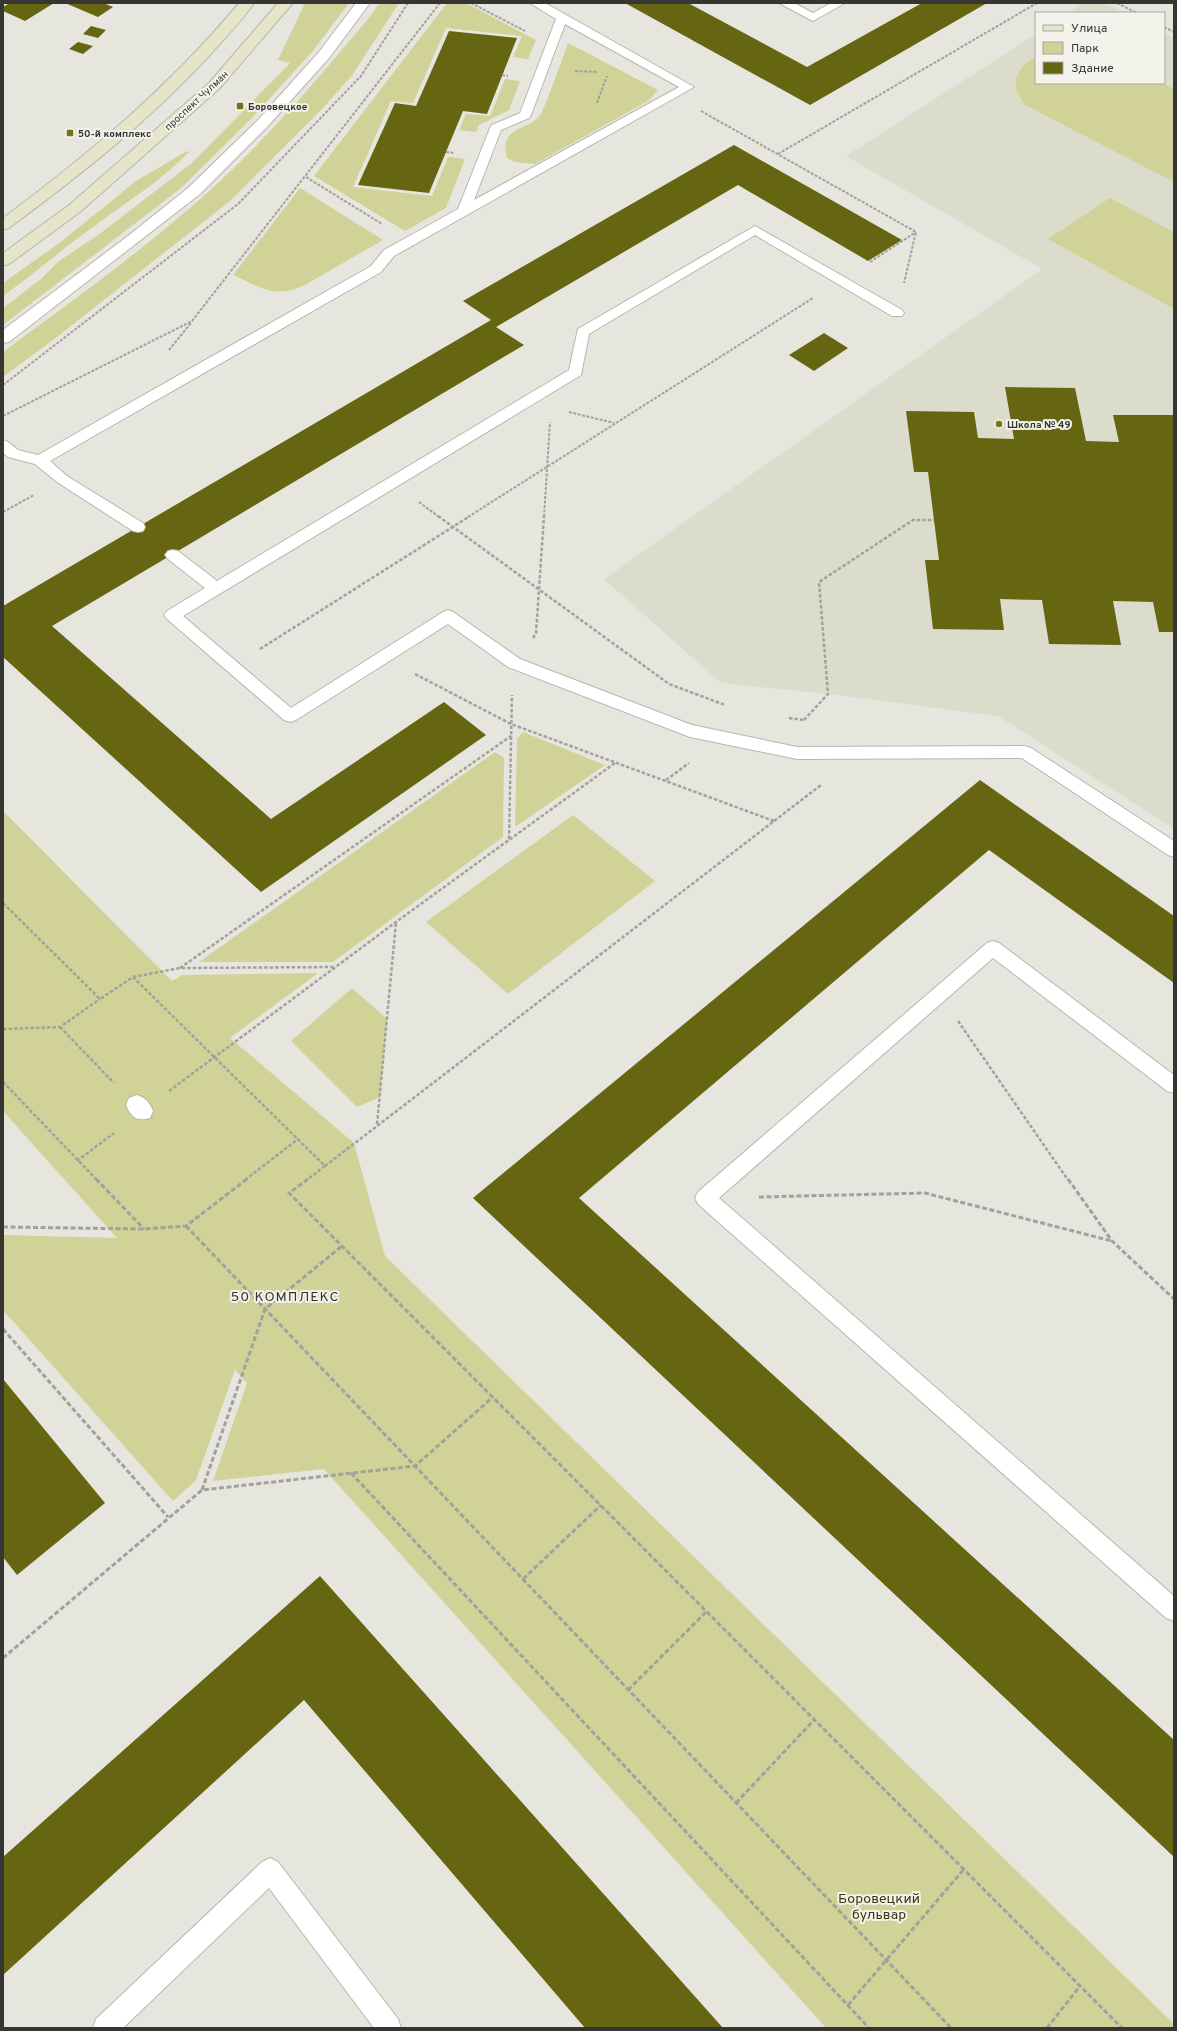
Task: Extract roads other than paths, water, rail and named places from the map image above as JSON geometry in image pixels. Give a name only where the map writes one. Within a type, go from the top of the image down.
[{"type":"main road","points":[[3,225],[40,199],[110,141],[170,86],[221,36],[247,3]]},
{"type":"main road","name":"проспект Чулман","points":[[3,261],[74,209],[214,86],[286,3]]},
{"type":"street","points":[[3,338],[134,239],[194,191],[262,124],[324,55],[363,3]]},
{"type":"lane","points":[[40,460],[376,269],[389,253],[688,87],[536,3]]},
{"type":"lane","points":[[785,3],[813,18],[839,3]]},
{"type":"lane","points":[[463,213],[496,128],[525,115],[562,17]]},
{"type":"lane","points":[[896,313],[755,230],[583,332],[576,372],[172,615],[290,716],[448,616],[514,664],[690,731],[798,753],[1025,752],[1174,850]]},
{"type":"lane","points":[[6,453],[40,460],[62,479],[138,527]]},
{"type":"lane","points":[[173,555],[216,588]]},
{"type":"lane","points":[[1174,1085],[993,948],[705,1198],[1174,1610]]},
{"type":"lane","points":[[105,2028],[270,1870],[389,2028]]},
{"type":"place","name":"Боровецкое","points":[[240,106]]},
{"type":"place","name":"50-й комплекс","points":[[70,133]]},
{"type":"place","name":"Школа № 49","points":[[999,424]]},
{"type":"district","name":"50 КОМПЛЕКС","points":[[285,1296]]},
{"type":"park label","name":"Боровецкий бульвар","points":[[879,1906]]}]
